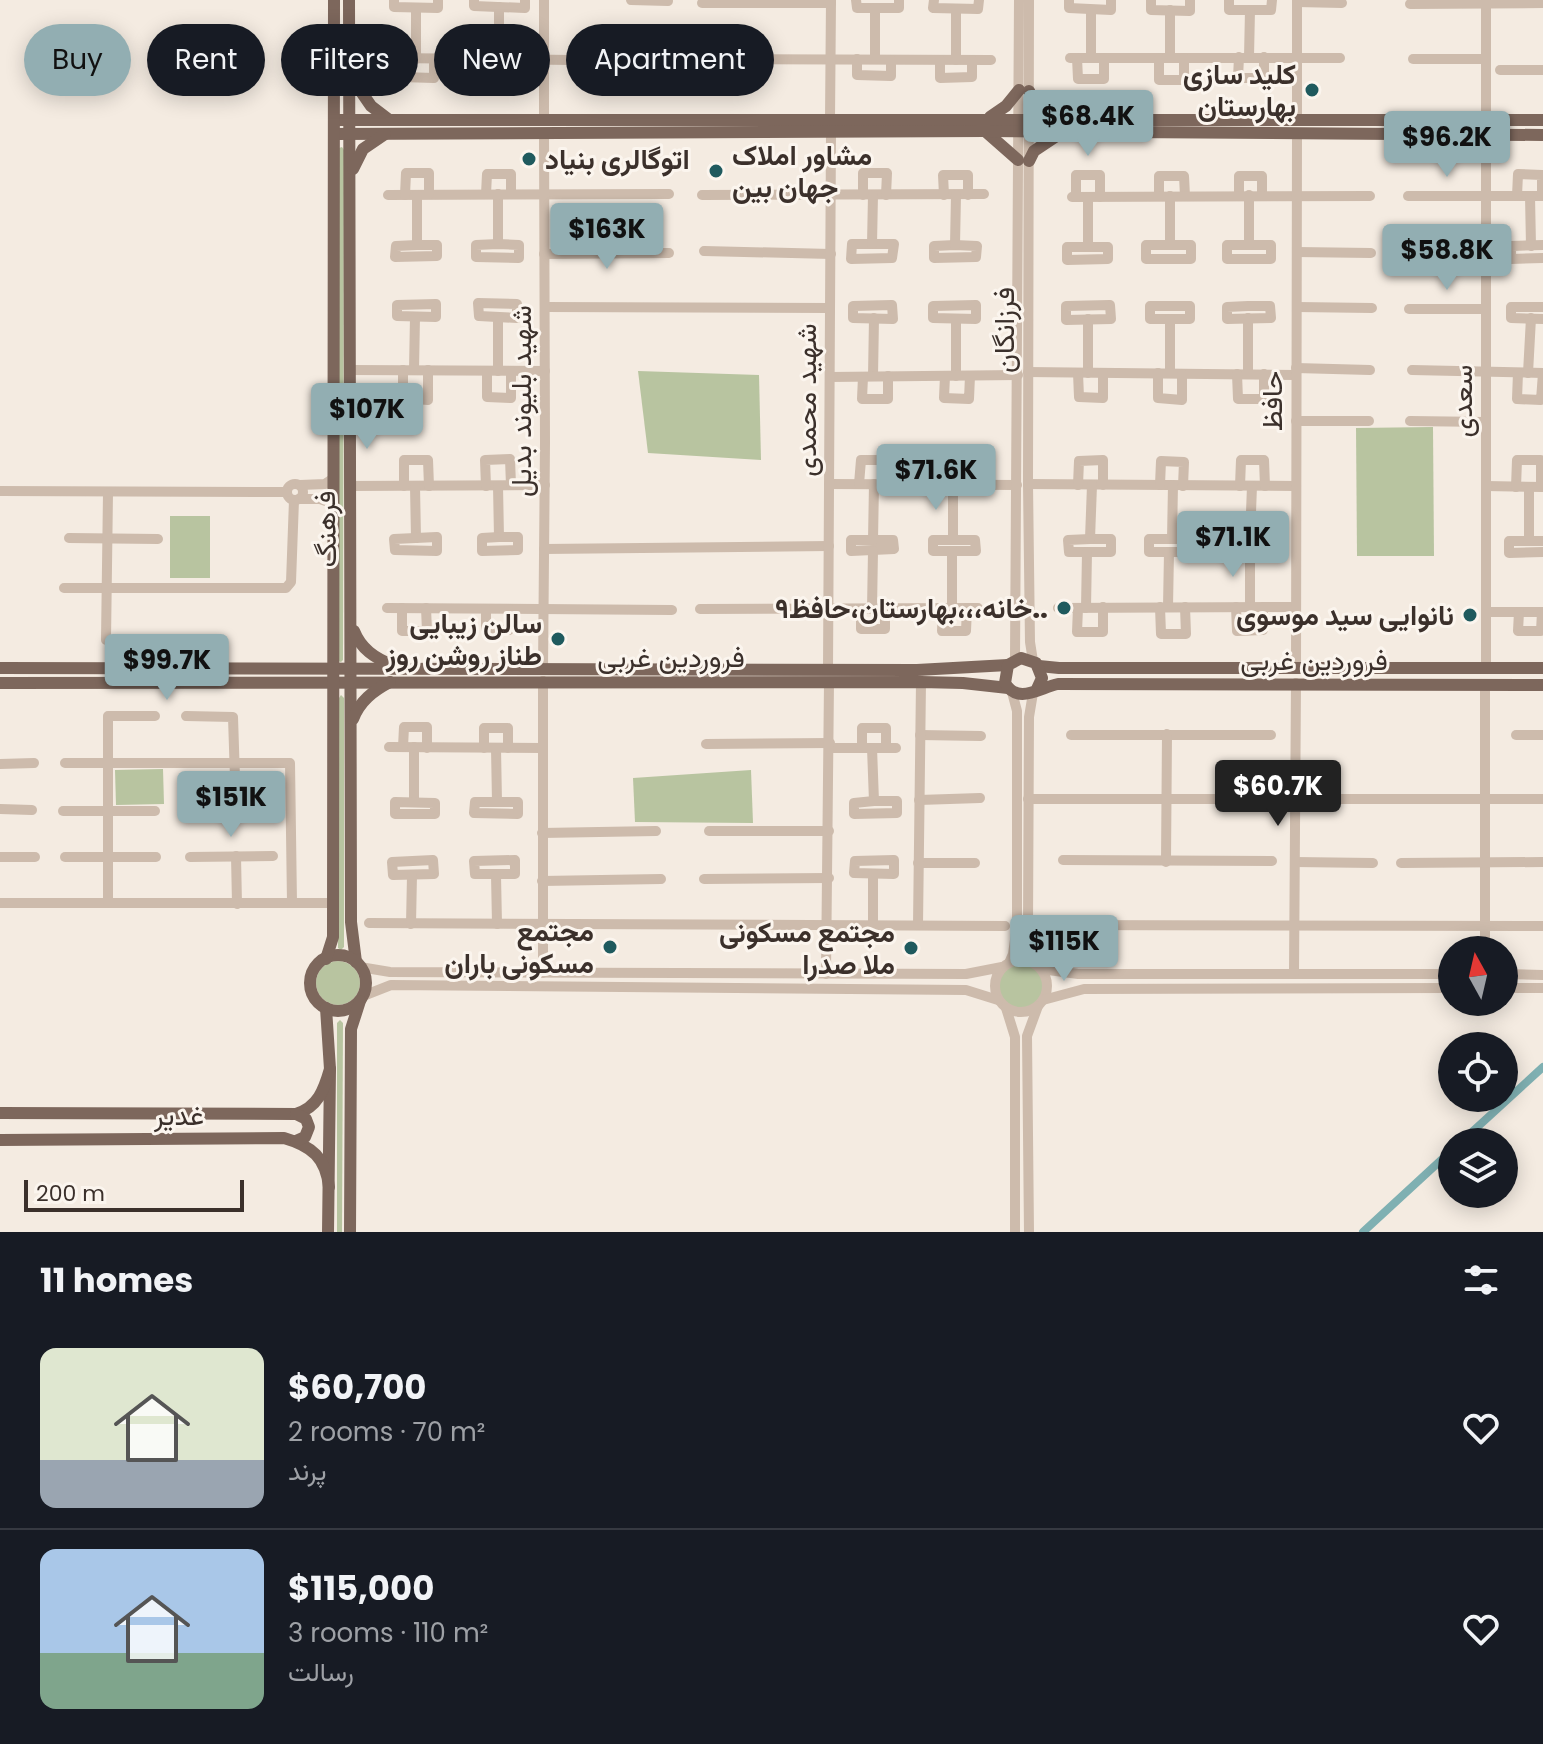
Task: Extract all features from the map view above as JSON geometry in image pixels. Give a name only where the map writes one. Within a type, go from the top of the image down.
[{"type":"main road","name":"فرهنگ","points":[[326,959],[333,937],[334,0]]},
{"type":"main road","name":"فرهنگ","points":[[349,0],[349,24]]},
{"type":"main road","points":[[985,125],[1024,90],[1056,119]]},
{"type":"main road","name":"فرهنگ","points":[[349,96],[351,922],[358,964]]},
{"type":"main road","points":[[364,96],[388,119]]},
{"type":"main road","points":[[334,120],[544,118],[688,126]]},
{"type":"main road","points":[[1023,125],[1056,119],[1543,120]]},
{"type":"main road","points":[[985,125],[1023,161],[1046,141],[1063,132]]},
{"type":"main road","points":[[334,134],[544,133],[688,126],[1023,125],[1063,132],[1543,135]]},
{"type":"main road","points":[[350,176],[363,149],[388,133]]},
{"type":"main road","points":[[351,621],[358,642],[367,651],[399,668]]},
{"type":"main road","points":[[1027,658],[1036,663],[1042,678],[1035,691],[1022,695],[1010,690],[1004,677],[1011,662],[1027,658]]},
{"type":"main road","name":"فروردین غربی","points":[[828,676],[1011,662]]},
{"type":"main road","name":"فروردین غربی","points":[[1036,663],[1296,668],[1543,668]]},
{"type":"main road","name":"فروردین غربی","points":[[0,668],[334,667],[543,675],[828,676],[963,683],[1010,690]]},
{"type":"main road","points":[[223,669],[224,684]]},
{"type":"main road","name":"فروردین غربی","points":[[0,683],[390,682],[543,675]]},
{"type":"main road","points":[[350,726],[366,698],[390,682]]},
{"type":"main road","name":"فروردین غربی","points":[[1035,691],[1058,684],[1543,685]]},
{"type":"main road","points":[[350,1232],[351,1029],[362,998],[366,984],[358,964],[344,956],[326,959],[313,971],[310,984],[316,1001],[326,1008],[344,1011],[362,998]]},
{"type":"main road","points":[[326,1008],[330,1069],[328,1232]]},
{"type":"main road","points":[[296,1114],[316,1102],[324,1090],[330,1069]]},
{"type":"main road","name":"غدیر","points":[[0,1113],[296,1114]]},
{"type":"main road","points":[[296,1114],[306,1119],[309,1127],[305,1137],[296,1141]]},
{"type":"main road","name":"غدیر","points":[[0,1140],[284,1138],[296,1141]]},
{"type":"main road","points":[[296,1141],[309,1147],[323,1160],[329,1187]]},
{"type":"street","points":[[394,0],[394,7],[416,9],[438,8],[438,0]]},
{"type":"street","points":[[474,0],[474,6],[525,8],[525,0]]},
{"type":"street","points":[[544,0],[544,24]]},
{"type":"street","points":[[631,0],[668,1]]},
{"type":"street","points":[[856,0],[857,8],[899,8],[899,0]]},
{"type":"street","points":[[934,0],[933,8],[956,9],[978,9],[979,0]]},
{"type":"street","name":"فرزانگان","points":[[1019,0],[1024,90]]},
{"type":"street","name":"فرزانگان","points":[[1011,662],[1022,484],[1023,125],[1029,0]]},
{"type":"street","points":[[1069,0],[1069,8],[1091,10],[1111,10],[1111,0]]},
{"type":"street","points":[[1151,0],[1151,10],[1190,11],[1190,0]]},
{"type":"street","points":[[1229,0],[1229,10],[1271,10],[1272,0]]},
{"type":"street","points":[[1297,119],[1297,1],[1342,3]]},
{"type":"street","points":[[1410,4],[1486,1],[1543,3]]},
{"type":"street","points":[[1486,1],[1486,119]]},
{"type":"street","points":[[702,3],[831,2]]},
{"type":"street","name":"شهید محمدی","points":[[826,974],[830,745],[831,2]]},
{"type":"street","points":[[499,7],[499,24]]},
{"type":"street","points":[[875,8],[875,59]]},
{"type":"street","points":[[416,9],[416,24]]},
{"type":"street","points":[[956,9],[956,60]]},
{"type":"street","points":[[1091,10],[1091,58]]},
{"type":"street","points":[[1170,10],[1165,58],[1159,80],[1184,80],[1184,58]]},
{"type":"street","points":[[1250,10],[1238,78],[1264,78],[1264,57]]},
{"type":"street","points":[[1104,58],[1104,79],[1078,79],[1074,58],[1297,57],[1340,58]]},
{"type":"street","points":[[418,59],[434,59]]},
{"type":"street","points":[[857,59],[857,75],[891,76],[891,60]]},
{"type":"street","points":[[1413,59],[1486,59]]},
{"type":"street","points":[[774,60],[991,60]]},
{"type":"street","points":[[940,60],[940,78],[972,77],[972,60]]},
{"type":"street","points":[[1500,70],[1543,70]]},
{"type":"street","points":[[544,96],[544,118]]},
{"type":"street","name":"شهید بلیوند بدیل","points":[[543,973],[544,133]]},
{"type":"street","name":"حافظ","points":[[1296,668],[1297,133]]},
{"type":"street","name":"سعدی","points":[[1486,135],[1486,667]]},
{"type":"street","points":[[405,195],[406,173],[429,173],[429,194]]},
{"type":"street","points":[[872,244],[863,173],[887,173],[886,195]]},
{"type":"street","points":[[498,244],[487,174],[511,174],[511,193]]},
{"type":"street","points":[[1517,196],[1518,174],[1542,175],[1531,246]]},
{"type":"street","points":[[944,195],[943,175],[968,175],[968,195]]},
{"type":"street","points":[[1170,245],[1165,196],[1159,176],[1184,176],[1185,196]]},
{"type":"street","points":[[1249,245],[1239,176],[1262,176],[1262,195]]},
{"type":"street","points":[[388,195],[669,194]]},
{"type":"street","points":[[702,195],[984,194]]},
{"type":"street","points":[[417,195],[417,245]]},
{"type":"street","points":[[955,245],[956,195]]},
{"type":"street","points":[[1088,247],[1084,197],[1370,196]]},
{"type":"street","points":[[1408,196],[1538,196]]},
{"type":"street","points":[[1543,245],[1511,246],[1511,259],[1543,258]]},
{"type":"street","points":[[704,251],[831,254]]},
{"type":"street","points":[[1297,252],[1371,253]]},
{"type":"street","points":[[544,254],[669,253]]},
{"type":"street","points":[[1409,255],[1486,255]]},
{"type":"street","points":[[545,307],[830,308]]},
{"type":"street","points":[[1297,307],[1372,308]]},
{"type":"street","points":[[1543,307],[1511,307],[1511,318],[1543,319]]},
{"type":"street","points":[[1409,309],[1486,309]]},
{"type":"street","points":[[415,317],[403,398],[428,400],[428,370]]},
{"type":"street","points":[[498,318],[487,397],[511,398],[511,371]]},
{"type":"street","points":[[874,318],[868,376],[862,399],[888,399],[888,376]]},
{"type":"street","points":[[1248,318],[1238,399],[1264,399],[1264,374]]},
{"type":"street","points":[[1412,370],[1486,373],[1523,373],[1543,373],[1541,400],[1517,399],[1523,373],[1531,318]]},
{"type":"street","points":[[956,319],[950,376],[944,398],[969,399],[970,376]]},
{"type":"street","points":[[1088,319],[1079,397],[1103,398],[1103,373]]},
{"type":"street","points":[[1170,319],[1170,373]]},
{"type":"street","points":[[350,370],[545,371]]},
{"type":"street","points":[[830,377],[1264,374],[1370,370]]},
{"type":"street","points":[[1158,373],[1158,398],[1182,400],[1182,374]]},
{"type":"street","points":[[1296,421],[1369,421]]},
{"type":"street","points":[[1410,421],[1486,422]]},
{"type":"street","points":[[499,537],[485,460],[510,459],[511,485]]},
{"type":"street","points":[[416,538],[404,460],[428,460],[429,486]]},
{"type":"street","points":[[859,484],[861,460],[887,460],[880,484],[867,609],[861,629],[885,629],[885,609]]},
{"type":"street","points":[[700,609],[885,609],[947,608],[972,608],[966,631],[942,631],[947,608],[952,546],[948,484],[943,460],[970,460],[970,485]]},
{"type":"street","points":[[1078,485],[1079,461],[1103,460],[1090,539]]},
{"type":"street","points":[[1240,486],[1241,460],[1264,460],[1265,486]]},
{"type":"street","points":[[1516,487],[1517,460],[1541,460],[1529,541]]},
{"type":"street","points":[[1160,485],[1161,461],[1184,462],[1172,539]]},
{"type":"street","points":[[293,497],[303,492],[300,485],[325,484],[334,478]]},
{"type":"street","points":[[829,484],[1296,486]]},
{"type":"street","name":"فرزانگان","points":[[1022,484],[1030,642],[1036,663]]},
{"type":"street","points":[[349,486],[545,485]]},
{"type":"street","points":[[1250,539],[1252,486]]},
{"type":"street","points":[[1486,486],[1538,487]]},
{"type":"street","points":[[0,491],[293,497],[320,499],[334,504]]},
{"type":"street","points":[[106,640],[108,493]]},
{"type":"street","points":[[64,588],[286,588],[291,582],[293,497]]},
{"type":"street","points":[[69,538],[158,539]]},
{"type":"street","points":[[1271,538],[1271,551],[1228,553],[1228,540],[1250,539],[1271,538]]},
{"type":"street","points":[[1090,539],[1111,539],[1111,552],[1069,552],[1068,540],[1090,539]]},
{"type":"street","points":[[1149,539],[1172,539],[1194,539],[1194,552],[1149,552],[1149,539]]},
{"type":"street","points":[[1543,541],[1509,541],[1509,553],[1543,552]]},
{"type":"street","points":[[544,549],[829,546]]},
{"type":"street","points":[[1087,552],[1077,632],[1103,632],[1103,607]]},
{"type":"street","points":[[1169,552],[1161,634],[1186,634],[1185,607]]},
{"type":"street","points":[[1250,552],[1250,607]]},
{"type":"street","points":[[1236,607],[1237,631],[1263,630],[1263,607]]},
{"type":"street","points":[[1058,608],[1296,607]]},
{"type":"street","points":[[387,608],[672,610]]},
{"type":"street","points":[[402,608],[402,631],[427,631],[426,608]]},
{"type":"street","points":[[486,609],[486,629],[509,630],[509,609]]},
{"type":"street","points":[[1486,612],[1519,612],[1542,612],[1541,631],[1518,631],[1519,612]]},
{"type":"street","points":[[918,925],[921,682]]},
{"type":"street","points":[[1294,974],[1296,683]]},
{"type":"street","points":[[1485,685],[1485,936]]},
{"type":"street","points":[[1010,690],[1017,711],[1017,926],[1013,954],[995,981],[1015,1037],[1015,1232]]},
{"type":"street","points":[[1029,1232],[1027,1036],[1047,984],[1038,966],[1028,925],[1029,717],[1035,691]]},
{"type":"street","points":[[108,903],[108,716],[155,716]]},
{"type":"street","points":[[186,716],[233,717],[236,809],[188,809],[271,810]]},
{"type":"street","points":[[414,802],[404,727],[427,727],[427,748]]},
{"type":"street","points":[[484,748],[484,728],[508,728],[502,748],[497,802]]},
{"type":"street","points":[[706,744],[830,745],[867,748],[891,748],[886,728],[862,728],[867,748],[874,801]]},
{"type":"street","points":[[1166,862],[1167,734]]},
{"type":"street","points":[[920,735],[981,736]]},
{"type":"street","points":[[1071,735],[1271,735]]},
{"type":"street","points":[[1516,735],[1543,735]]},
{"type":"street","points":[[389,747],[542,748]]},
{"type":"street","points":[[0,764],[34,763]]},
{"type":"street","points":[[65,763],[290,763],[292,903]]},
{"type":"street","points":[[919,800],[980,798]]},
{"type":"street","points":[[1028,799],[1543,799]]},
{"type":"street","points":[[0,809],[32,810]]},
{"type":"street","points":[[63,811],[155,811]]},
{"type":"street","points":[[542,833],[656,831]]},
{"type":"street","points":[[709,831],[829,831]]},
{"type":"street","points":[[236,856],[237,904]]},
{"type":"street","points":[[190,857],[273,856]]},
{"type":"street","points":[[0,857],[35,857]]},
{"type":"street","points":[[65,857],[156,857]]},
{"type":"street","points":[[1063,860],[1272,861]]},
{"type":"street","points":[[1295,862],[1373,863]]},
{"type":"street","points":[[1401,863],[1543,862]]},
{"type":"street","points":[[918,863],[975,863]]},
{"type":"street","points":[[873,874],[873,925]]},
{"type":"street","points":[[411,924],[412,875]]},
{"type":"street","points":[[496,875],[497,924]]},
{"type":"street","points":[[704,879],[829,878]]},
{"type":"street","points":[[542,881],[661,879]]},
{"type":"street","points":[[0,903],[333,903]]},
{"type":"street","points":[[369,923],[1005,926]]},
{"type":"street","points":[[1043,925],[1543,926]]},
{"type":"street","points":[[358,964],[390,972],[966,974],[1017,960],[1078,974],[1438,974]]},
{"type":"street","points":[[1518,974],[1543,975],[1543,967]]},
{"type":"street","points":[[362,998],[391,985],[966,990],[1025,1012],[1040,1003],[1084,989],[1438,988]]},
{"type":"street","points":[[1518,988],[1543,988]]},
{"type":"green space","points":[[342,147],[341,662],[338,661],[339,148]]},
{"type":"green space","points":[[638,371],[759,375],[761,460],[648,453]]},
{"type":"green space","points":[[1433,427],[1434,556],[1357,556],[1356,428]]},
{"type":"green space","points":[[170,516],[210,516],[210,578],[170,578]]},
{"type":"green space","points":[[341,695],[344,698],[344,947],[341,950],[338,948]]},
{"type":"green space","points":[[163,769],[164,804],[116,805],[115,770]]},
{"type":"green space","points":[[751,770],[753,823],[635,822],[633,778]]},
{"type":"green space","points":[[338,961],[354,967],[360,983],[354,999],[338,1005],[322,999],[316,983],[322,967]]},
{"type":"green space","points":[[1021,964],[1037,970],[1043,986],[1037,1002],[1021,1008],[1005,1002],[999,986],[1005,970]]},
{"type":"green space","points":[[340,1020],[343,1023],[342,1232],[337,1232],[337,1023]]},
{"type":"waterway","points":[[1476,1128],[1543,1067]]},
{"type":"waterway","points":[[1363,1232],[1438,1163]]},
{"type":"place","name":"کلید سازی بهارستان","points":[[1312,90]]},
{"type":"place","name":"اتوگالری بنیاد","points":[[529,159]]},
{"type":"place","name":"مشاور املاک جهان بین","points":[[716,171]]},
{"type":"place","name":"خانه،،،بهارستان،حافظ۹..","points":[[1064,608]]},
{"type":"place","name":"نانوایی سید موسوی","points":[[1470,615]]},
{"type":"place","name":"سالن زیبایی طناز روشن روز","points":[[558,639]]},
{"type":"place","name":"مجتمع مسکونی باران","points":[[610,947]]},
{"type":"place","name":"مجتمع مسکونی ملا صدرا","points":[[911,948]]}]
